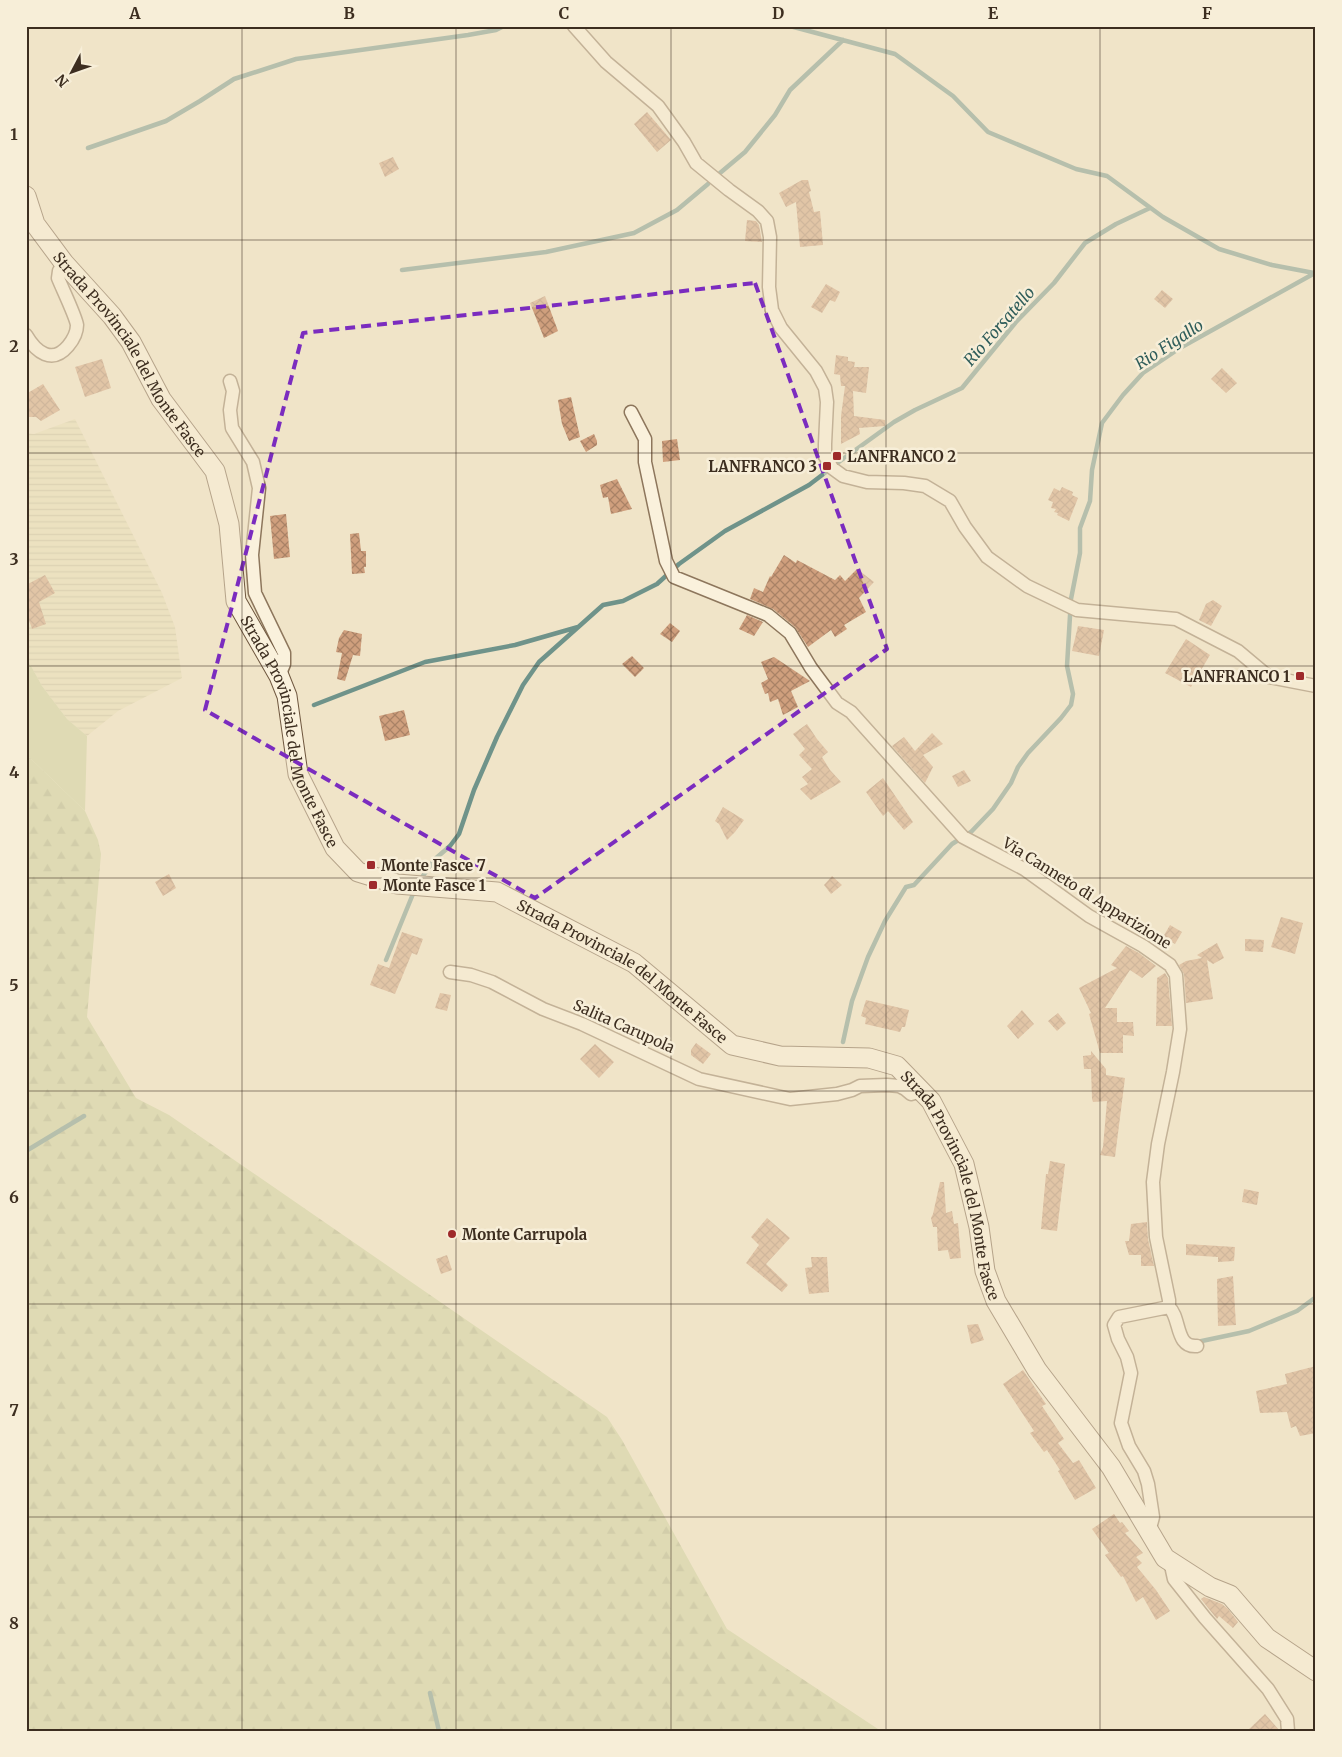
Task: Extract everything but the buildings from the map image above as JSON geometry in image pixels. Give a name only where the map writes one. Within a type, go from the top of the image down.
[{"type":"main road","name":"Strada Provinciale del Monte Fasce","points":[[26,196],[35,224],[64,263],[112,316],[131,342],[161,399],[215,471],[229,524],[236,601],[279,676],[287,696],[298,774],[335,848],[358,872],[397,884],[497,892],[634,963],[732,1045],[780,1056],[869,1058],[897,1066],[931,1101],[964,1164],[979,1228],[988,1284],[996,1301],[1037,1370],[1110,1467],[1165,1558],[1210,1587],[1230,1596],[1267,1638],[1316,1671]]},
{"type":"street","points":[[574,26],[606,62],[658,106],[696,162],[729,190],[758,211],[767,222],[770,237],[769,287],[772,310],[781,328],[816,371],[825,388],[827,402],[826,456],[832,468],[843,476],[867,482],[904,483],[925,486],[950,501],[965,527],[988,557],[1027,586],[1077,610],[1176,619],[1238,651],[1269,677],[1316,686]]},
{"type":"street","points":[[26,335],[38,351],[51,356],[64,351],[74,338],[77,323],[58,278],[59,271],[64,263]]},
{"type":"street","points":[[230,381],[233,391],[230,410],[232,428],[253,462],[260,488],[252,555],[255,593],[284,653],[284,664],[279,676]]},
{"type":"street","name":"Via Canneto di Apparizione","points":[[631,412],[645,439],[645,462],[666,561],[674,577],[768,615],[790,633],[811,668],[837,703],[851,712],[963,837],[1024,869],[1089,916],[1143,946],[1170,965],[1176,975],[1180,1029],[1158,1144],[1153,1182],[1156,1237],[1169,1307]]},
{"type":"street","name":"Salita Carupola","points":[[450,972],[471,975],[492,982],[543,1009],[582,1024],[699,1079],[790,1099],[837,1094],[860,1086],[893,1086],[905,1089],[911,1094],[922,1091]]},
{"type":"street","points":[[1149,1532],[1153,1517],[1148,1484],[1144,1470],[1129,1446],[1121,1424],[1131,1373],[1127,1357],[1118,1339],[1114,1325],[1119,1317],[1169,1307],[1173,1311],[1184,1342],[1188,1346],[1197,1346]]},
{"type":"street","points":[[1170,1561],[1174,1579],[1205,1618],[1268,1689],[1287,1719],[1288,1731]]},
{"type":"highlighted area","points":[[755,283],[887,649],[535,898],[205,710],[303,333]]},
{"type":"shaded area","points":[[75,419],[162,593],[175,627],[182,678],[118,711],[87,736],[67,719],[42,686],[26,657],[26,433],[34,434]]},
{"type":"green space","points":[[26,657],[42,686],[67,719],[87,736],[85,811],[26,754]]},
{"type":"green space","points":[[26,754],[85,811],[98,840],[101,854],[87,1017],[136,1098],[169,1115],[607,1417],[622,1440],[727,1629],[881,1731],[26,1731]]},
{"type":"waterway","points":[[88,148],[166,121],[234,79],[296,59],[468,35],[496,30],[504,26]]},
{"type":"waterway","points":[[790,26],[895,54],[953,96],[988,132],[1076,169],[1107,176],[1163,217],[1219,249],[1272,265],[1314,273]]},
{"type":"waterway","points":[[720,173],[745,152],[775,115],[790,90],[843,40]]},
{"type":"waterway","points":[[402,270],[546,252],[634,233],[677,210],[708,184]]},
{"type":"waterway","name":"Rio Forsatello","points":[[836,464],[894,422],[962,388],[1016,322],[1054,283],[1085,243],[1116,224],[1150,208]]},
{"type":"waterway","name":"Rio Figallo","points":[[843,1042],[852,1001],[868,957],[885,921],[906,887],[914,885],[952,844],[971,832],[993,809],[1028,753],[1071,705],[1073,694],[1067,666],[1071,599],[1080,553],[1080,528],[1090,501],[1092,470],[1102,423],[1123,395],[1143,373],[1180,348],[1315,273]]},
{"type":"waterway","points":[[420,880],[435,859],[450,846],[459,834],[474,790],[497,737],[523,685],[539,662],[603,605],[623,601],[657,584],[679,564],[725,531],[809,485],[826,472]]},
{"type":"waterway","points":[[314,705],[425,662],[515,645],[578,627]]},
{"type":"waterway","points":[[386,960],[415,889]]},
{"type":"waterway","points":[[26,1151],[84,1116]]},
{"type":"waterway","points":[[1197,1342],[1249,1331],[1297,1311],[1316,1297]]},
{"type":"waterway","points":[[430,1693],[439,1731]]},
{"type":"place","name":"LANFRANCO 2","points":[[837,456]]},
{"type":"place","name":"LANFRANCO 3","points":[[827,466]]},
{"type":"place","name":"LANFRANCO 1","points":[[1300,676]]},
{"type":"place","name":"Monte Fasce 7","points":[[371,865]]},
{"type":"place","name":"Monte Fasce 1","points":[[373,885]]},
{"type":"place","name":"Monte Carrupola","points":[[452,1234]]}]
